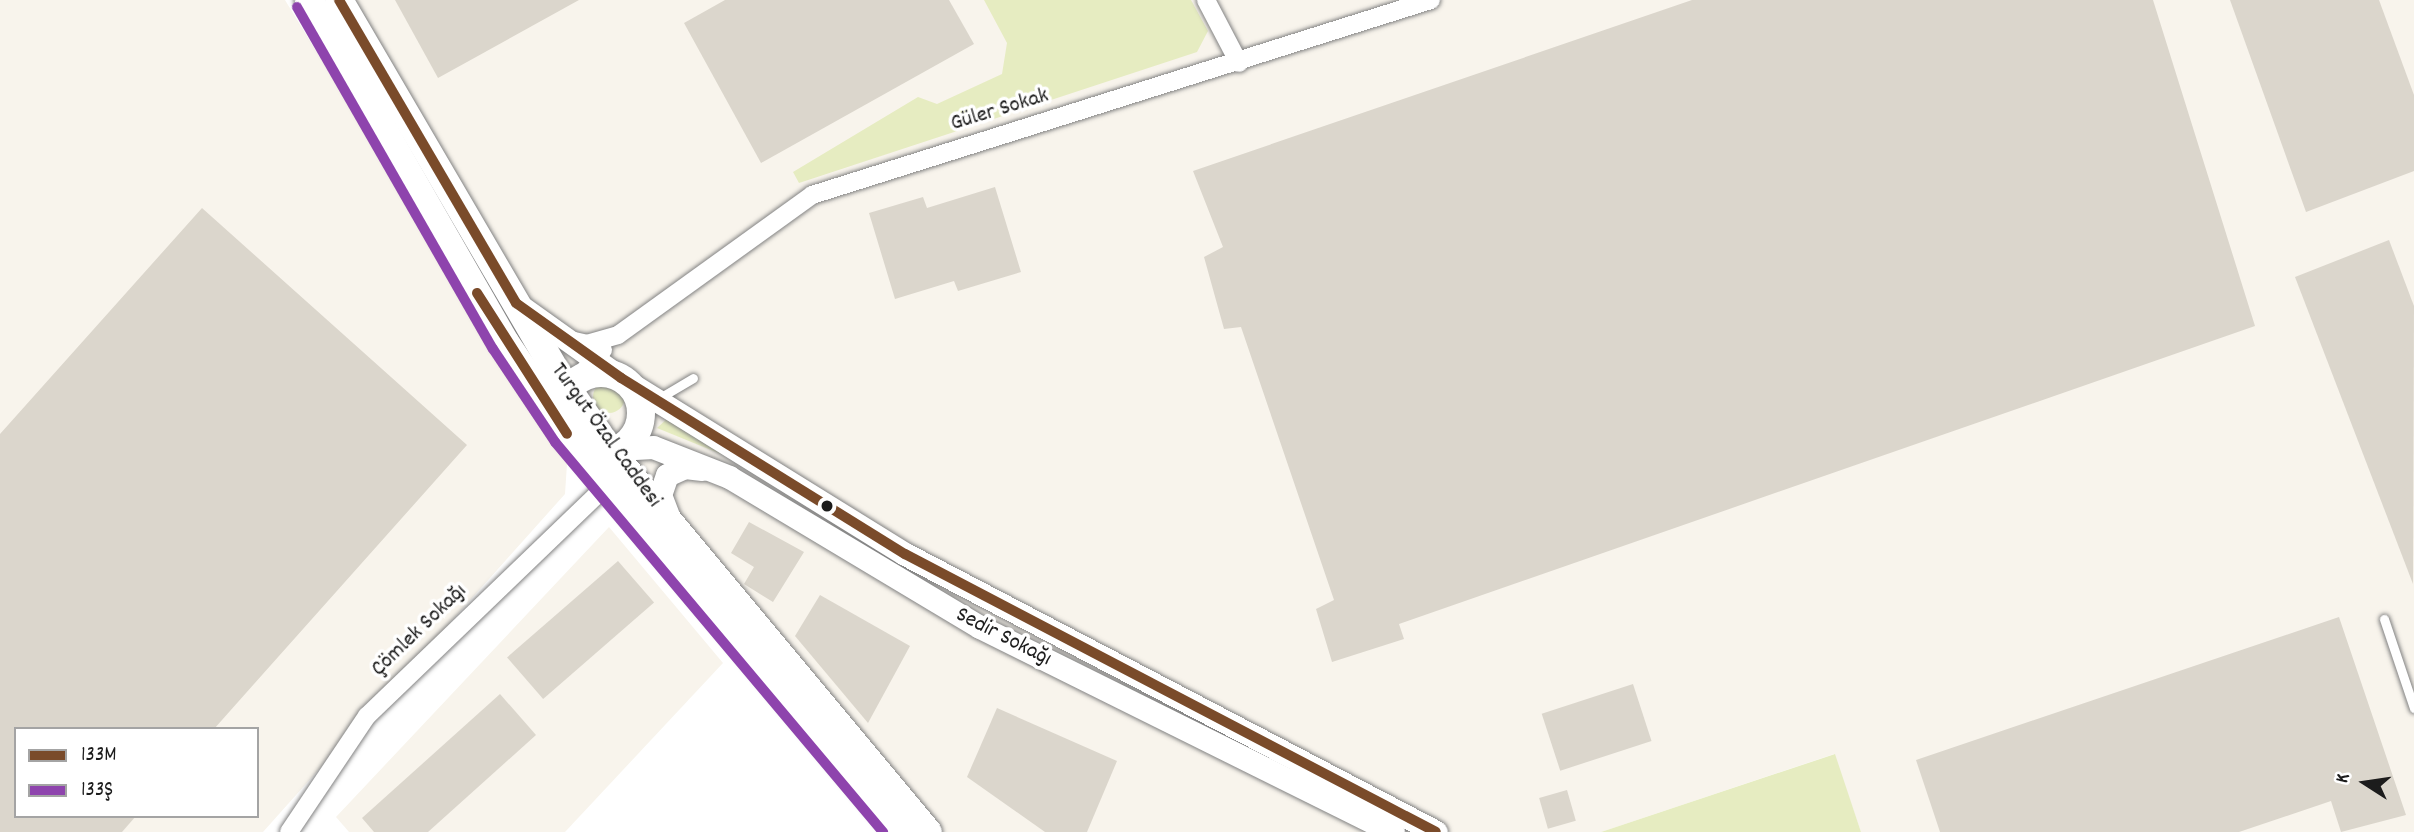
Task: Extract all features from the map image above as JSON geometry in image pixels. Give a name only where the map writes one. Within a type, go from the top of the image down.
[{"type":"main road","points":[[309,0],[505,342],[567,434],[620,481],[901,832]]},
{"type":"main road","name":"Turgut Özal Caddesi","points":[[340,0],[516,303],[570,387],[625,443],[620,481],[680,536],[928,832]]},
{"type":"main road","points":[[596,373],[621,378],[637,395],[625,443],[586,450],[567,434],[561,414],[570,387],[596,373]]},
{"type":"street","points":[[1206,0],[1240,63]]},
{"type":"street","name":"Güler Sokak","points":[[618,335],[812,195],[1240,63],[1431,0]]},
{"type":"street","points":[[516,303],[621,378],[986,601],[1436,832]]},
{"type":"street","points":[[565,339],[587,344],[618,335]]},
{"type":"street","points":[[570,387],[618,335]]},
{"type":"street","points":[[618,335],[612,352],[621,378]]},
{"type":"street","name":"Sedir Sokağı","points":[[625,443],[653,447],[729,477],[980,627],[1393,832]]},
{"type":"street","points":[[680,536],[660,495],[667,475],[685,467],[729,477]]},
{"type":"street","name":"Çömlek Sokağı","points":[[289,832],[367,716],[620,481]]},
{"type":"lane","points":[[625,443],[656,400],[693,378]]},
{"type":"lane","points":[[2384,619],[2414,708]]},
{"type":"shaded area","points":[[0,0],[285,0],[567,464],[565,494],[263,832],[0,832]]},
{"type":"shaded area","points":[[321,0],[2414,0],[2414,832],[1861,832],[1834,754],[1601,832],[912,832],[559,392],[396,156]]},
{"type":"shaded area","points":[[609,527],[723,663],[565,832],[349,832],[336,817]]},
{"type":"green space","points":[[984,0],[1191,0],[1208,31],[1197,52],[799,183],[793,172],[918,97],[937,104],[1002,74],[1007,43]]},
{"type":"green space","points":[[609,381],[621,385],[625,397],[621,409],[609,413],[597,409],[593,397],[597,385]]},
{"type":"green space","points":[[671,415],[733,459],[657,428]]},
{"type":"green space","points":[[1835,754],[1861,832],[1601,832]]},
{"type":"building","points":[[395,0],[579,0],[438,78]]},
{"type":"building","points":[[725,0],[949,0],[974,44],[761,163],[684,23]]},
{"type":"building","points":[[1692,0],[2153,0],[2255,326],[1399,624],[1404,639],[1332,662],[1316,609],[1334,600],[1241,327],[1224,329],[1204,257],[1223,247],[1193,171]]},
{"type":"building","points":[[2230,0],[2379,0],[2414,95],[2414,171],[2306,212]]},
{"type":"building","points":[[995,187],[1021,272],[958,291],[954,281],[895,299],[869,213],[923,197],[927,208]]},
{"type":"building","points":[[202,208],[467,445],[216,727],[14,727],[14,818],[134,818],[122,832],[0,832],[0,434]]},
{"type":"building","points":[[2389,240],[2414,306],[2413,584],[2295,277]]},
{"type":"building","points":[[749,522],[804,552],[773,602],[744,584],[754,567],[731,553]]},
{"type":"building","points":[[618,561],[654,603],[543,699],[507,657]]},
{"type":"building","points":[[820,595],[910,646],[868,723],[795,636]]},
{"type":"building","points":[[2339,617],[2406,815],[2341,832],[2331,801],[2239,832],[1940,832],[1916,760]]},
{"type":"building","points":[[1633,684],[1652,741],[1560,771],[1542,714]]},
{"type":"building","points":[[500,694],[536,735],[428,832],[374,832],[362,818]]},
{"type":"building","points":[[997,708],[1117,761],[1087,832],[1045,832],[967,777]]},
{"type":"building","points":[[1567,790],[1576,821],[1548,829],[1539,798]]},
{"type":"transit line","name":"133M","points":[[339,0],[516,303],[621,378],[905,554],[1436,832]]},
{"type":"transit line","name":"133Ş","points":[[297,7],[493,349],[555,442],[883,832]]},
{"type":"transit line","name":"133M","points":[[477,293],[567,434]]}]
